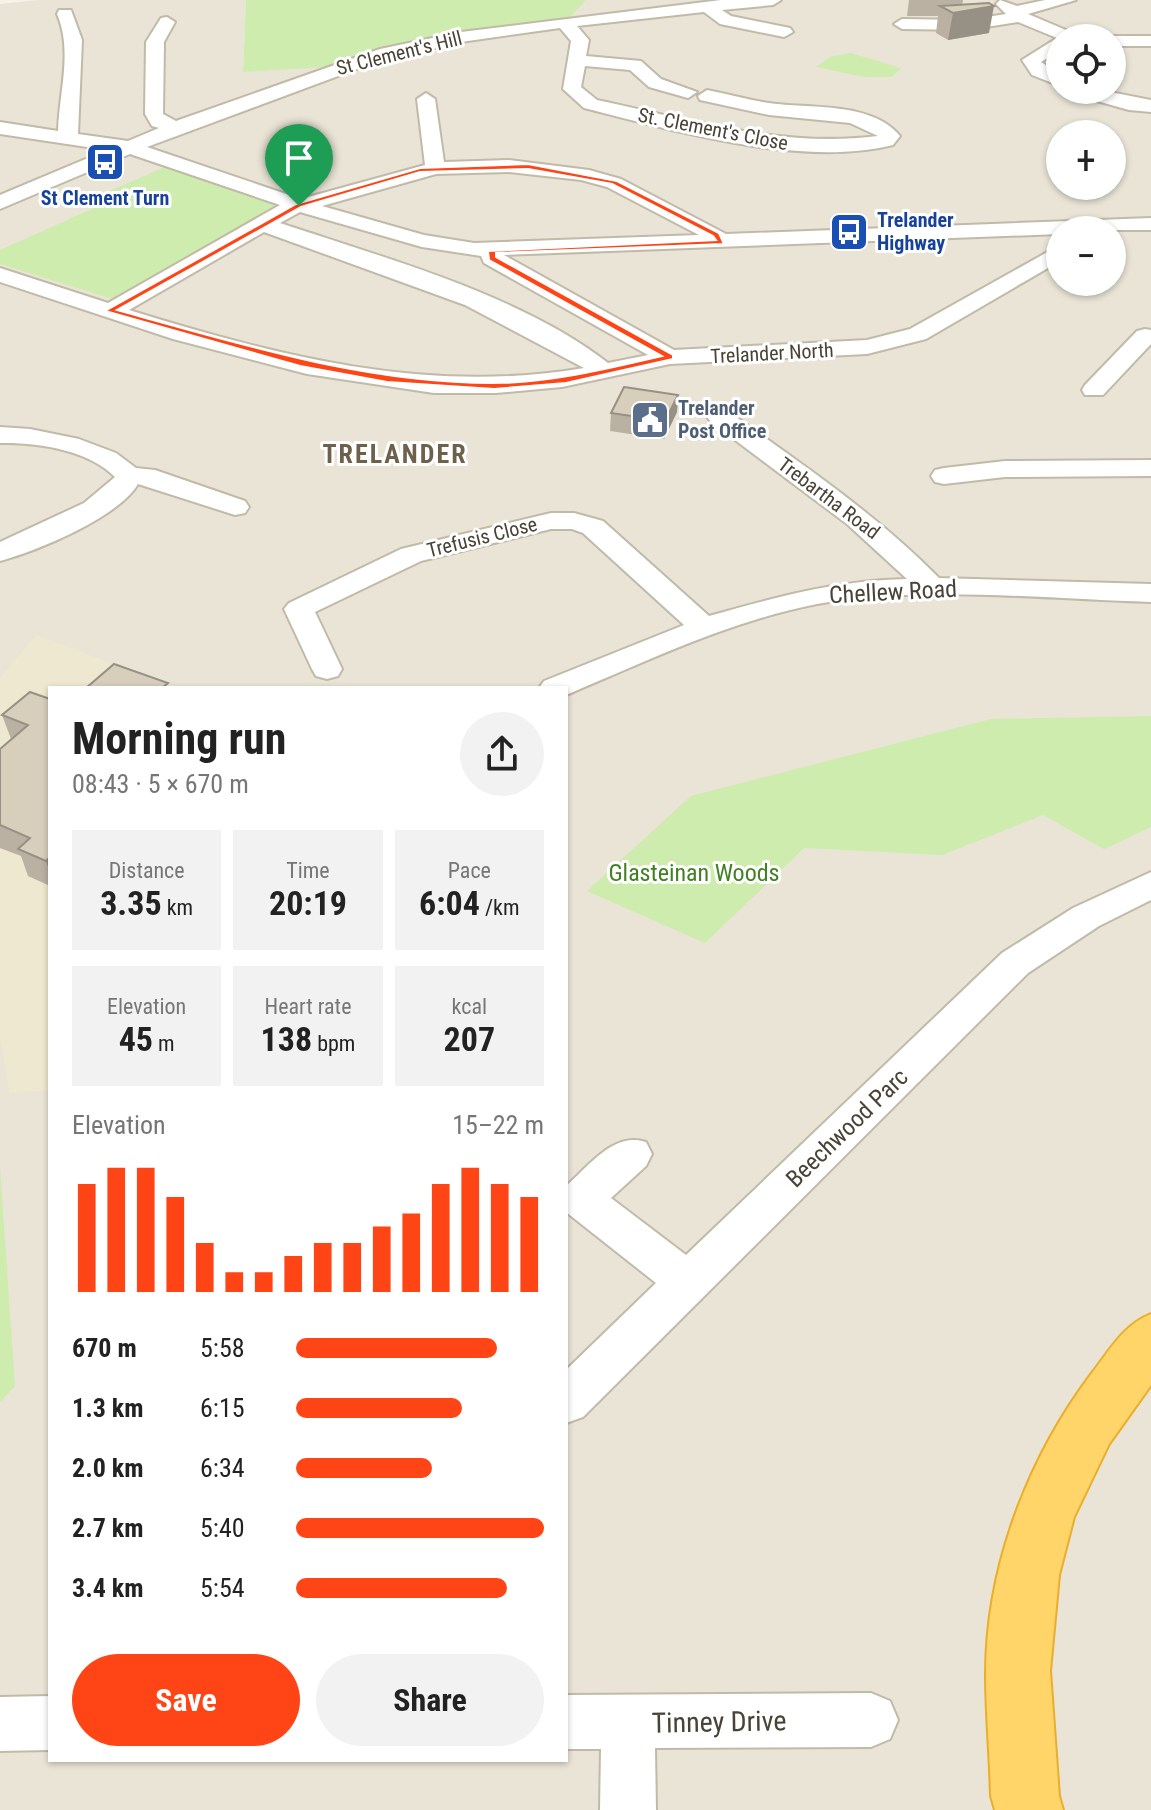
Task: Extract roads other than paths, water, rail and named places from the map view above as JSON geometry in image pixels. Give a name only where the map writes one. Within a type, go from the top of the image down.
[{"type":"highway","points":[[1029,1810],[1025,1796],[1018,1671],[1028,1575],[1046,1511],[1089,1424],[1151,1340]]},
{"type":"street","name":"St Clement's Hill","points":[[0,203],[177,127],[380,54],[461,37],[705,5],[773,0]]},
{"type":"street","points":[[902,24],[967,25],[1011,10],[1068,0]]},
{"type":"street","points":[[705,5],[726,20],[784,32]]},
{"type":"street","points":[[1011,10],[1046,27]]},
{"type":"street","points":[[65,14],[74,36],[68,138]]},
{"type":"street","points":[[167,22],[155,42],[154,114],[159,122],[177,127]]},
{"type":"street","name":"St. Clement's Close","points":[[565,23],[580,40],[572,89],[584,100],[600,107],[790,145],[871,144],[886,141],[890,136],[882,128],[847,118],[771,109],[707,96]]},
{"type":"street","points":[[1126,41],[1151,41]]},
{"type":"street","points":[[1046,51],[1031,60],[1038,71],[1046,75]]},
{"type":"street","name":"St. Clement's Close","points":[[576,60],[635,65],[655,83],[688,92]]},
{"type":"street","points":[[426,99],[435,168]]},
{"type":"street","points":[[1126,103],[1151,106]]},
{"type":"street","points":[[0,128],[128,147],[299,206],[422,241],[492,251],[1046,230]]},
{"type":"street","points":[[110,311],[261,224],[299,206],[435,168],[518,166],[598,178],[644,196],[716,235],[721,242]]},
{"type":"street","points":[[261,224],[456,291],[521,322],[604,372]]},
{"type":"street","points":[[1126,228],[1151,224]]},
{"type":"street","points":[[1011,231],[1046,249]]},
{"type":"street","points":[[492,251],[492,258],[670,357]]},
{"type":"street","name":"Trelander North","points":[[0,275],[110,311],[303,364],[387,380],[494,386],[566,380],[670,357],[804,353],[894,342],[918,334],[1046,259]]},
{"type":"street","points":[[1094,390],[1145,336],[1151,337]]},
{"type":"street","name":"Trebartha Road","points":[[720,417],[854,515],[901,554],[931,587]]},
{"type":"street","points":[[0,435],[24,434],[47,439],[118,465],[129,476],[146,476],[235,507]]},
{"type":"street","points":[[944,476],[1005,469],[1151,468]]},
{"type":"street","points":[[0,552],[96,508],[125,488],[129,476]]},
{"type":"street","name":"Trefusis Close","points":[[327,669],[299,609],[411,555],[551,521],[574,521],[593,527],[704,627]]},
{"type":"street","name":"Chellew Road","points":[[560,686],[704,627],[812,596],[868,588],[931,587],[1151,593]]},
{"type":"street","name":"Beechwood Parc","points":[[568,1399],[1015,963],[1086,917],[1151,885]]},
{"type":"street","points":[[631,1154],[581,1199],[689,1283]]},
{"type":"street","name":"Tinney Drive","points":[[568,1722],[871,1720]]},
{"type":"street","points":[[0,1724],[48,1723]]},
{"type":"street","points":[[628,1723],[628,1810]]},
{"type":"place","name":"St Clement Turn","points":[[105,162]]},
{"type":"place","name":"Trelander Highway","points":[[849,232]]},
{"type":"place","name":"Trelander Post Office","points":[[650,420]]},
{"type":"district","name":"TRELANDER","points":[[395,454]]},
{"type":"park label","name":"Glasteinan Woods","points":[[694,873]]}]
